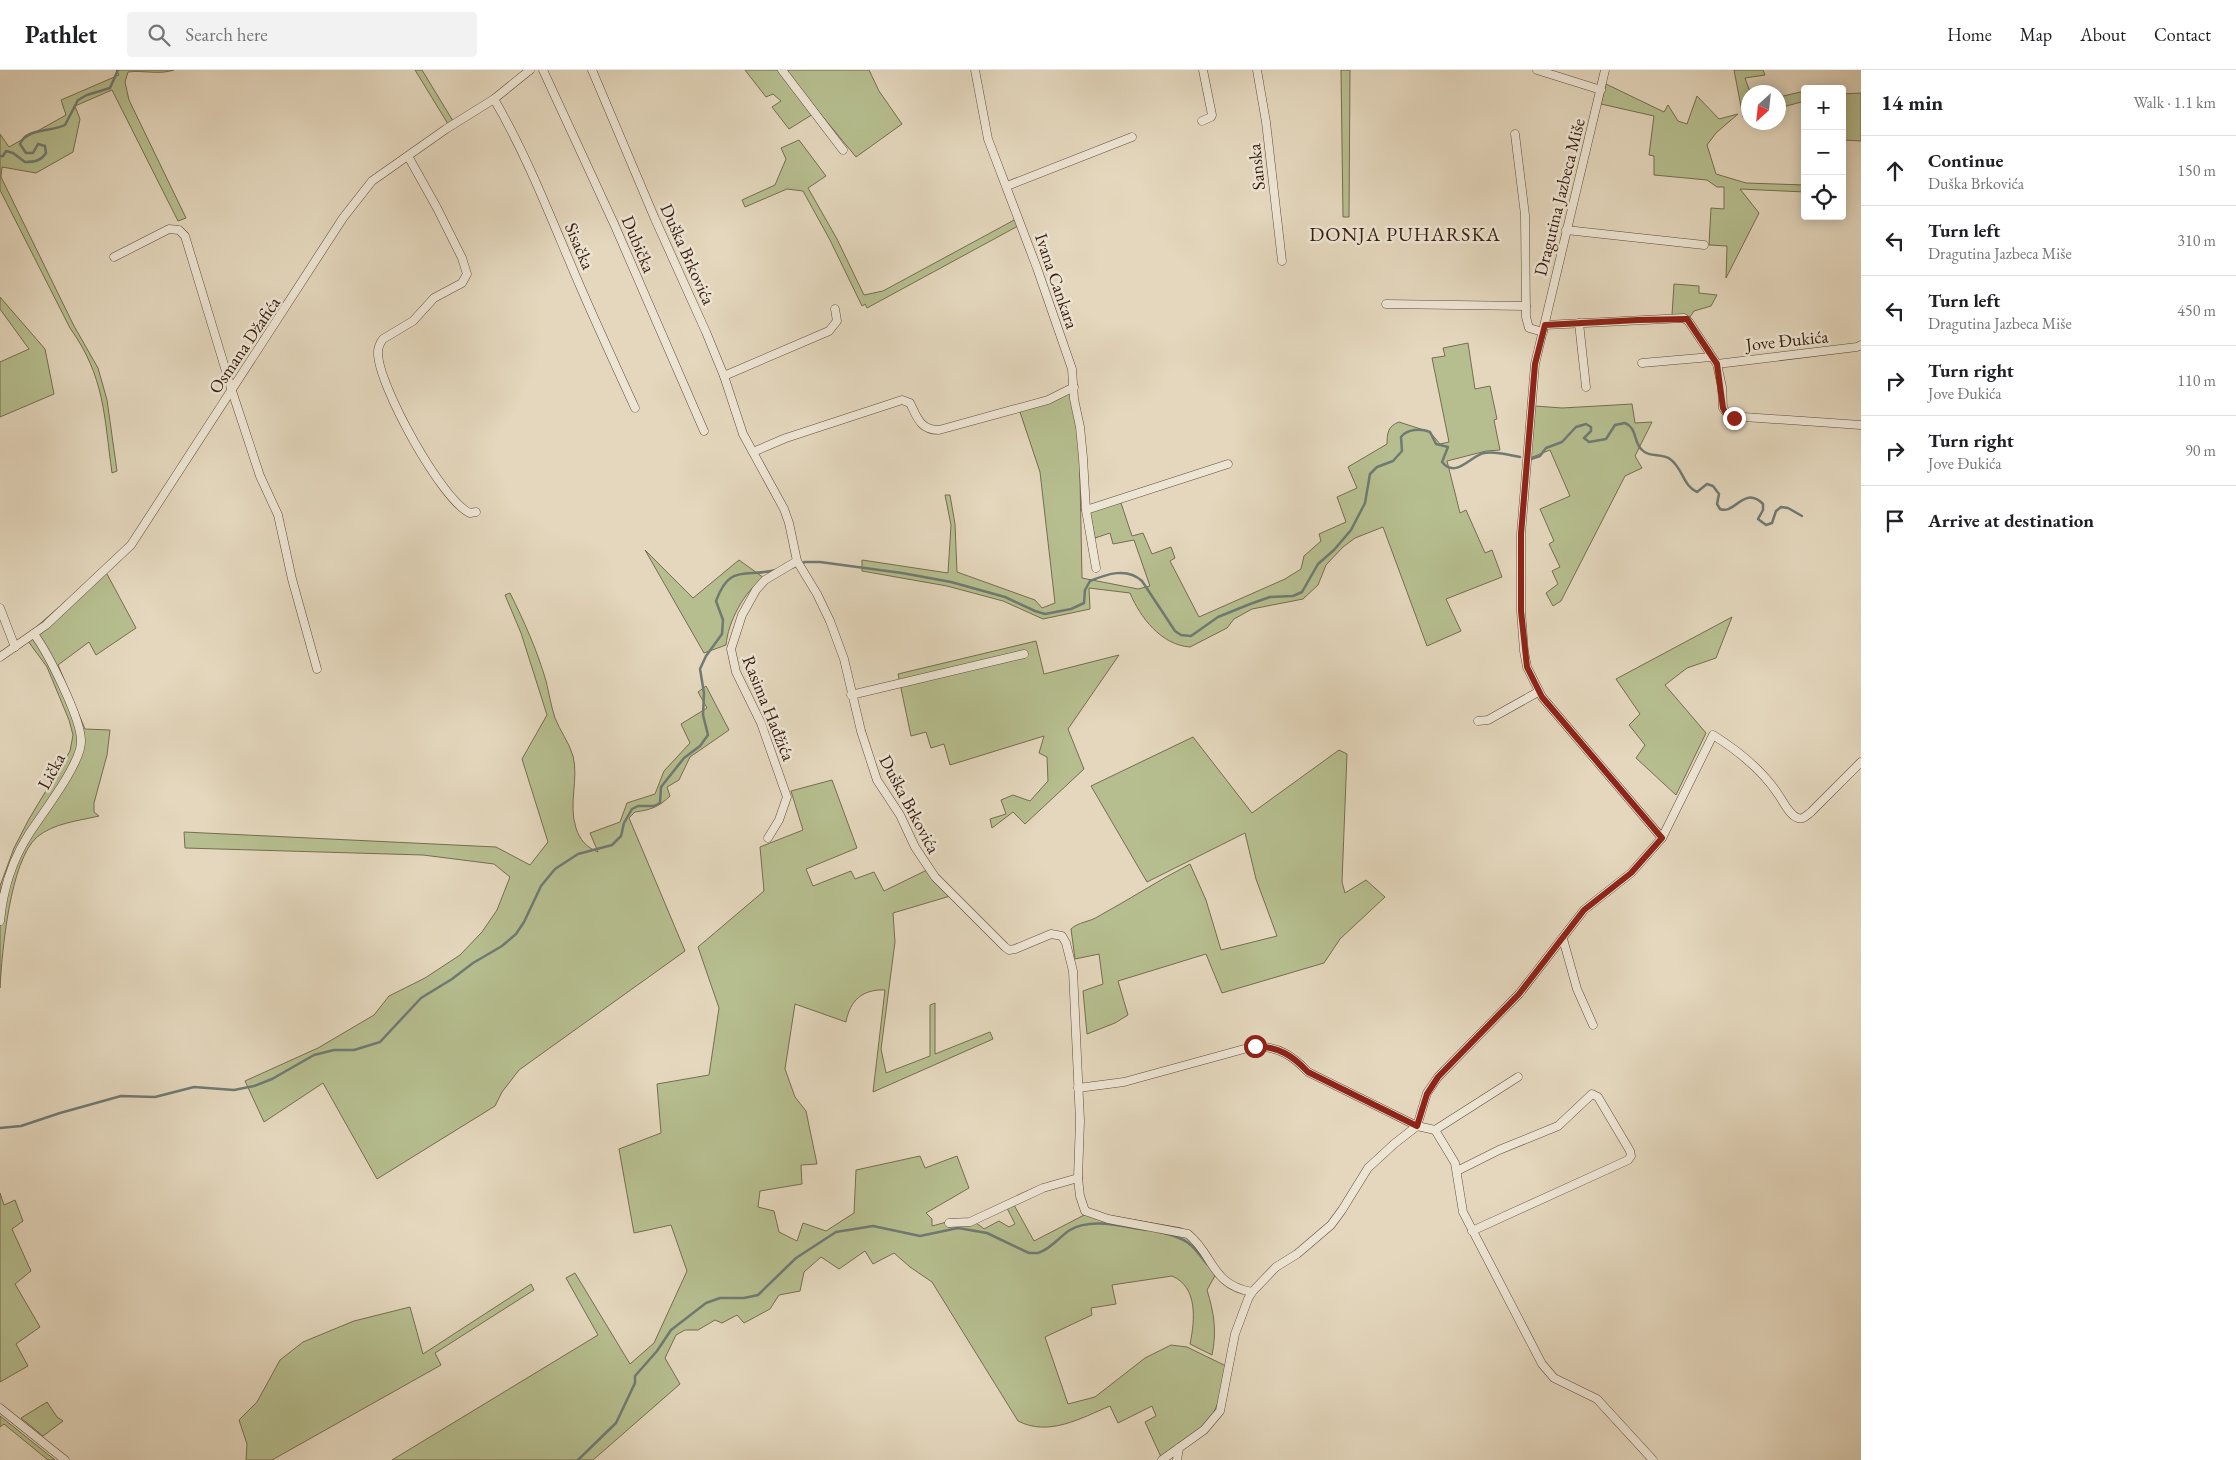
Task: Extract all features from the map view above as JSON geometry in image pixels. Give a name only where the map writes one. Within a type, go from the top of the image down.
[{"type":"street","name":"Osmana Džafića","points":[[0,657],[34,634],[95,581],[131,545],[358,197],[372,182],[446,129],[494,98],[530,70]]},
{"type":"street","name":"Dubička","points":[[543,70],[615,226],[704,431]]},
{"type":"street","name":"Duška Brkovića","points":[[592,70],[724,376],[743,434],[790,523],[797,561],[830,621],[844,659],[851,695],[877,780],[900,815],[922,859],[935,877],[1005,947],[1015,949],[1051,934],[1058,935],[1064,939],[1073,971],[1078,1088],[1078,1178],[1080,1196],[1086,1211],[1091,1215],[1108,1219],[1188,1234],[1195,1240],[1216,1272],[1234,1286],[1252,1292]]},
{"type":"street","points":[[782,70],[843,150]]},
{"type":"street","name":"Ivana Cankara","points":[[975,70],[988,139],[1007,186],[1072,369],[1074,399],[1083,458],[1086,510],[1096,568]]},
{"type":"street","points":[[1202,121],[1211,117],[1212,114],[1203,70]]},
{"type":"street","name":"Sanska","points":[[1257,70],[1266,122],[1282,261]]},
{"type":"street","points":[[1537,70],[1601,90]]},
{"type":"street","name":"Dragutina Jazbeca Miše","points":[[1606,70],[1535,364],[1521,534],[1524,651],[1527,667],[1538,692],[1662,838]]},
{"type":"street","name":"Sisačka","points":[[494,98],[516,137],[635,408]]},
{"type":"street","name":"Dragutina Jazbeca Miše","points":[[1515,134],[1525,215],[1528,326],[1532,330],[1544,328]]},
{"type":"street","points":[[1007,186],[1132,137]]},
{"type":"street","points":[[408,156],[437,208],[462,258],[467,274],[462,283],[434,298],[413,321],[383,340],[378,351],[378,358],[403,423],[445,492],[459,508],[470,513],[476,512]]},
{"type":"street","points":[[114,257],[169,229],[182,232],[189,247],[232,391],[260,476],[278,515],[292,579],[318,669]]},
{"type":"street","points":[[1566,230],[1704,246]]},
{"type":"street","points":[[1386,304],[1526,306]]},
{"type":"street","points":[[724,376],[829,331],[837,321],[835,309]]},
{"type":"street","points":[[1544,328],[1579,322],[1684,318],[1689,322],[1717,364],[1723,408],[1729,416],[1861,425]]},
{"type":"street","points":[[1579,322],[1586,387]]},
{"type":"street","name":"Jove Đukića","points":[[1717,364],[1861,345]]},
{"type":"street","points":[[1642,363],[1711,357]]},
{"type":"street","points":[[752,452],[786,438],[900,400],[910,403],[917,418],[924,426],[939,430],[1048,400],[1074,387]]},
{"type":"street","points":[[1086,510],[1228,464]]},
{"type":"street","name":"Rasima Hađžića","points":[[768,838],[779,820],[787,797],[761,723],[736,672],[731,649],[742,615],[756,590],[765,580],[797,561]]},
{"type":"street","points":[[0,608],[15,647]]},
{"type":"street","name":"Lička","points":[[0,921],[6,885],[12,866],[29,834],[55,798],[81,744],[80,729],[76,719],[52,663],[34,634]]},
{"type":"street","points":[[851,695],[1024,654]]},
{"type":"street","points":[[1478,721],[1488,720],[1538,692]]},
{"type":"street","points":[[1162,1460],[1204,1430],[1220,1411],[1235,1334],[1252,1292],[1276,1267],[1296,1254],[1331,1225],[1368,1168],[1417,1126],[1427,1094],[1438,1077],[1519,994],[1584,910],[1631,873],[1662,838],[1713,735],[1757,769],[1793,814],[1799,818],[1811,812],[1861,762]]},
{"type":"street","points":[[1563,939],[1577,989],[1592,1025]]},
{"type":"street","points":[[1078,1088],[1124,1082],[1255,1046],[1264,1046],[1294,1057],[1308,1072],[1417,1126],[1435,1130],[1448,1149],[1457,1171],[1463,1212],[1542,1364],[1554,1378],[1597,1399],[1653,1460]]},
{"type":"street","points":[[1435,1130],[1518,1077]]},
{"type":"street","points":[[1457,1171],[1499,1150],[1558,1126],[1592,1094],[1598,1097],[1630,1151],[1631,1156],[1628,1160],[1472,1231]]},
{"type":"street","points":[[949,1223],[970,1222],[1044,1188],[1078,1178]]},
{"type":"street","points":[[0,1408],[65,1460]]},
{"type":"street","points":[[1177,1460],[1179,1448]]},
{"type":"green space","points":[[116,70],[174,70],[163,72],[128,72],[125,82],[129,100],[186,218],[178,221],[112,90],[75,106],[80,119],[73,152],[36,173],[2,167],[1,177],[74,326],[98,368],[107,400],[117,471],[112,473],[97,380],[82,346],[70,328],[0,190],[0,134],[9,147],[66,115],[61,100],[119,75]]},
{"type":"green space","points":[[415,70],[422,70],[453,121],[448,124]]},
{"type":"green space","points":[[745,70],[869,70],[879,91],[902,124],[856,157],[818,111],[789,129],[772,107],[781,101],[773,94],[766,97]]},
{"type":"green space","points":[[1341,70],[1350,70],[1349,217],[1343,217]]},
{"type":"green space","points":[[1734,70],[1763,70],[1765,75],[1745,78],[1748,85],[1741,85],[1741,107]]},
{"type":"green space","points":[[1606,84],[1664,112],[1668,105],[1678,121],[1687,124],[1697,96],[1719,119],[1738,114],[1716,133],[1707,145],[1716,174],[1746,183],[1801,185],[1801,192],[1740,189],[1759,213],[1726,278],[1727,246],[1709,245],[1711,208],[1724,209],[1724,187],[1717,187],[1707,180],[1654,175],[1654,156],[1649,155],[1654,116],[1601,104]]},
{"type":"green space","points":[[1801,92],[1801,102],[1786,106],[1786,95]]},
{"type":"green space","points":[[1861,93],[1861,141],[1846,140],[1846,94]]},
{"type":"green space","points":[[799,140],[826,176],[808,188],[837,239],[864,295],[883,291],[1016,219],[1018,226],[867,308],[865,304],[862,306],[830,240],[803,191],[787,189],[745,207],[742,200],[775,185],[786,159],[781,148]]},
{"type":"green space","points":[[1674,284],[1699,286],[1699,293],[1717,295],[1711,306],[1694,311],[1690,317],[1672,315]]},
{"type":"green space","points":[[0,297],[45,349],[54,394],[0,417],[0,362],[29,349],[0,309]]},
{"type":"green space","points":[[1468,343],[1475,389],[1490,386],[1497,419],[1494,420],[1500,450],[1486,451],[1447,461],[1460,513],[1466,510],[1485,553],[1492,550],[1502,577],[1446,599],[1461,631],[1427,646],[1383,527],[1355,538],[1343,547],[1326,565],[1318,585],[1303,599],[1252,609],[1234,619],[1227,628],[1190,647],[1170,641],[1153,628],[1134,602],[1130,593],[1089,588],[1090,609],[1043,619],[1003,601],[947,586],[862,571],[862,560],[948,573],[951,525],[945,495],[950,495],[955,524],[957,572],[1035,600],[1042,608],[1055,603],[1040,472],[1019,409],[1071,390],[1079,429],[1082,578],[1138,589],[1150,586],[1134,540],[1113,544],[1110,533],[1095,538],[1090,513],[1092,509],[1119,497],[1132,536],[1143,533],[1152,554],[1171,547],[1175,558],[1170,561],[1199,617],[1285,579],[1301,569],[1304,556],[1321,541],[1319,534],[1346,522],[1337,497],[1357,488],[1348,467],[1387,444],[1388,433],[1392,426],[1399,422],[1430,432],[1440,444],[1449,442],[1432,358],[1445,356],[1443,348]]},
{"type":"green space","points":[[1632,404],[1635,423],[1652,422],[1635,456],[1642,468],[1625,476],[1561,601],[1553,606],[1546,593],[1558,584],[1552,571],[1560,567],[1549,544],[1554,541],[1540,509],[1570,496],[1550,450],[1530,458],[1535,406],[1562,408]]},
{"type":"green space","points":[[645,550],[693,598],[739,560],[764,578],[750,591],[738,608],[727,636],[726,645],[704,653]]},
{"type":"green space","points":[[102,569],[107,574],[136,628],[96,655],[89,642],[58,665],[85,729],[110,730],[107,755],[94,803],[94,812],[99,816],[66,823],[44,832],[37,837],[28,849],[20,866],[9,908],[5,930],[0,988],[0,886],[14,848],[29,819],[70,751],[73,735],[69,720],[47,667],[25,637]]},
{"type":"green space","points":[[510,593],[534,647],[546,681],[555,718],[573,756],[575,765],[574,819],[579,836],[590,848],[598,852],[590,833],[620,822],[627,803],[655,794],[664,771],[690,743],[681,724],[707,708],[698,692],[706,686],[729,730],[690,757],[679,780],[667,787],[670,796],[666,800],[654,807],[635,812],[629,818],[685,951],[519,1070],[502,1092],[495,1106],[377,1179],[323,1083],[264,1122],[245,1081],[318,1048],[374,1015],[389,996],[425,978],[460,955],[482,932],[497,910],[510,877],[494,864],[423,855],[185,848],[184,832],[496,847],[530,865],[548,842],[522,759],[547,715],[521,633],[505,595]]},
{"type":"green space","points":[[1732,617],[1716,658],[1687,668],[1665,685],[1706,733],[1676,795],[1636,758],[1645,745],[1629,725],[1640,714],[1616,679]]},
{"type":"green space","points":[[1036,641],[1044,674],[1119,655],[1068,729],[1084,769],[1025,824],[1013,812],[992,828],[990,819],[1006,814],[1001,800],[1013,795],[1030,801],[1048,781],[1047,757],[1039,753],[1044,736],[950,765],[944,744],[931,748],[926,732],[911,736],[898,674]]},
{"type":"green space","points":[[1193,737],[1252,813],[1339,750],[1347,754],[1342,882],[1345,893],[1366,880],[1385,897],[1340,939],[1324,963],[1222,993],[1206,954],[1118,981],[1128,1015],[1115,1023],[1087,1034],[1083,991],[1103,984],[1099,954],[1075,959],[1071,929],[1096,918],[1190,864],[1206,900],[1221,950],[1277,936],[1256,879],[1245,833],[1147,882],[1091,786]]},
{"type":"green space","points":[[832,780],[857,848],[806,869],[813,886],[851,871],[855,879],[874,872],[884,891],[931,868],[957,894],[893,913],[895,942],[881,1049],[886,1073],[930,1056],[930,1005],[935,1003],[935,1054],[990,1032],[993,1039],[873,1092],[885,990],[870,991],[859,997],[854,1002],[846,1022],[795,1004],[785,1069],[795,1097],[806,1111],[817,1164],[801,1165],[802,1184],[760,1191],[758,1207],[774,1211],[779,1232],[797,1241],[803,1223],[826,1231],[854,1213],[856,1170],[920,1156],[925,1168],[957,1156],[969,1188],[926,1213],[932,1219],[932,1226],[946,1222],[966,1220],[978,1224],[984,1229],[999,1221],[1009,1227],[1015,1224],[1007,1208],[1014,1205],[1034,1241],[1090,1212],[1181,1228],[1188,1232],[1217,1272],[1207,1290],[1214,1322],[1212,1355],[1190,1344],[1193,1325],[1193,1305],[1186,1288],[1172,1276],[1112,1285],[1116,1304],[1091,1308],[1092,1315],[1045,1337],[1068,1404],[1095,1397],[1145,1358],[1171,1345],[1187,1347],[1226,1366],[1220,1398],[1212,1415],[1196,1432],[1161,1457],[1145,1422],[1156,1416],[1152,1406],[1118,1423],[1110,1406],[1065,1424],[1053,1426],[1041,1427],[1018,1421],[932,1282],[894,1253],[873,1264],[865,1251],[839,1269],[821,1257],[804,1272],[800,1291],[779,1295],[770,1309],[744,1323],[737,1315],[722,1323],[715,1320],[698,1330],[685,1330],[676,1335],[665,1358],[680,1384],[593,1460],[392,1460],[598,1335],[566,1278],[575,1273],[630,1364],[654,1343],[687,1271],[671,1225],[634,1233],[619,1149],[661,1133],[657,1084],[709,1075],[719,1008],[698,947],[764,891],[760,847],[803,830],[791,791]]},
{"type":"green space","points":[[0,1193],[4,1205],[15,1200],[23,1221],[12,1229],[31,1271],[15,1284],[40,1327],[16,1344],[28,1366],[0,1382]]},
{"type":"green space","points":[[531,1284],[534,1290],[435,1353],[441,1365],[272,1460],[246,1460],[247,1444],[239,1420],[257,1402],[280,1360],[303,1342],[354,1321],[410,1307],[423,1354]]},
{"type":"green space","points":[[47,1402],[57,1417],[63,1421],[43,1436],[21,1418]]},
{"type":"green space","points":[[0,1416],[55,1460],[48,1460],[4,1424],[0,1427]]},
{"type":"waterway","points":[[0,156],[3,156],[6,151],[13,153],[25,162],[42,158],[46,153],[45,146],[38,144],[33,153],[26,153],[20,144],[23,139],[33,133],[65,125],[78,100],[87,95],[110,88],[118,70]]},
{"type":"waterway","points":[[1531,459],[1540,456],[1546,448],[1562,442],[1576,427],[1586,424],[1591,427],[1591,431],[1584,438],[1589,442],[1606,439],[1615,425],[1625,423],[1633,431],[1639,446],[1644,452],[1670,459],[1678,467],[1692,489],[1697,492],[1707,484],[1713,486],[1719,494],[1717,504],[1720,509],[1725,510],[1750,498],[1756,499],[1763,504],[1763,510],[1758,519],[1766,525],[1772,523],[1776,511],[1781,507],[1788,508],[1802,516]]},
{"type":"waterway","points":[[791,568],[805,562],[820,562],[902,573],[951,582],[1005,597],[1045,614],[1071,609],[1084,603],[1085,590],[1090,581],[1110,574],[1130,574],[1142,581],[1175,631],[1181,635],[1191,636],[1218,617],[1250,604],[1270,597],[1293,596],[1302,592],[1318,564],[1334,550],[1351,530],[1365,503],[1370,474],[1377,467],[1393,461],[1402,451],[1401,437],[1407,432],[1418,430],[1430,432],[1436,444],[1448,447],[1442,462],[1447,467],[1458,467],[1484,453],[1498,453],[1520,457]]},
{"type":"waterway","points":[[0,1128],[21,1126],[121,1096],[155,1097],[194,1087],[234,1090],[254,1086],[272,1079],[314,1055],[334,1050],[354,1050],[380,1042],[421,998],[502,946],[516,934],[524,922],[541,886],[555,869],[578,854],[612,845],[621,836],[624,823],[632,809],[638,806],[654,806],[660,803],[661,787],[684,758],[700,746],[708,735],[703,715],[704,693],[700,669],[706,656],[722,634],[723,620],[716,601],[721,589],[727,581],[740,574],[776,570]]},
{"type":"waterway","points":[[578,1460],[616,1423],[635,1383],[635,1376],[657,1351],[671,1330],[706,1303],[720,1298],[744,1298],[758,1295],[796,1258],[836,1232],[873,1226],[920,1236],[958,1228],[987,1233],[1029,1253],[1038,1253],[1047,1249],[1070,1230],[1088,1224],[1108,1224],[1147,1230]]},
{"type":"waterway","points":[[1160,1232],[1177,1237],[1188,1243],[1207,1264]]},
{"type":"district","name":"DONJA PUHARSKA","points":[[1405,234]]},
{"type":"route","points":[[1255,1046],[1271,1047],[1294,1057],[1308,1072],[1417,1126],[1427,1094],[1438,1077],[1519,994],[1584,910],[1631,873],[1652,852],[1662,838],[1542,697],[1527,667],[1521,611],[1521,534],[1535,364],[1545,325],[1687,319],[1717,364],[1722,387],[1723,408],[1726,414],[1734,418]]}]
